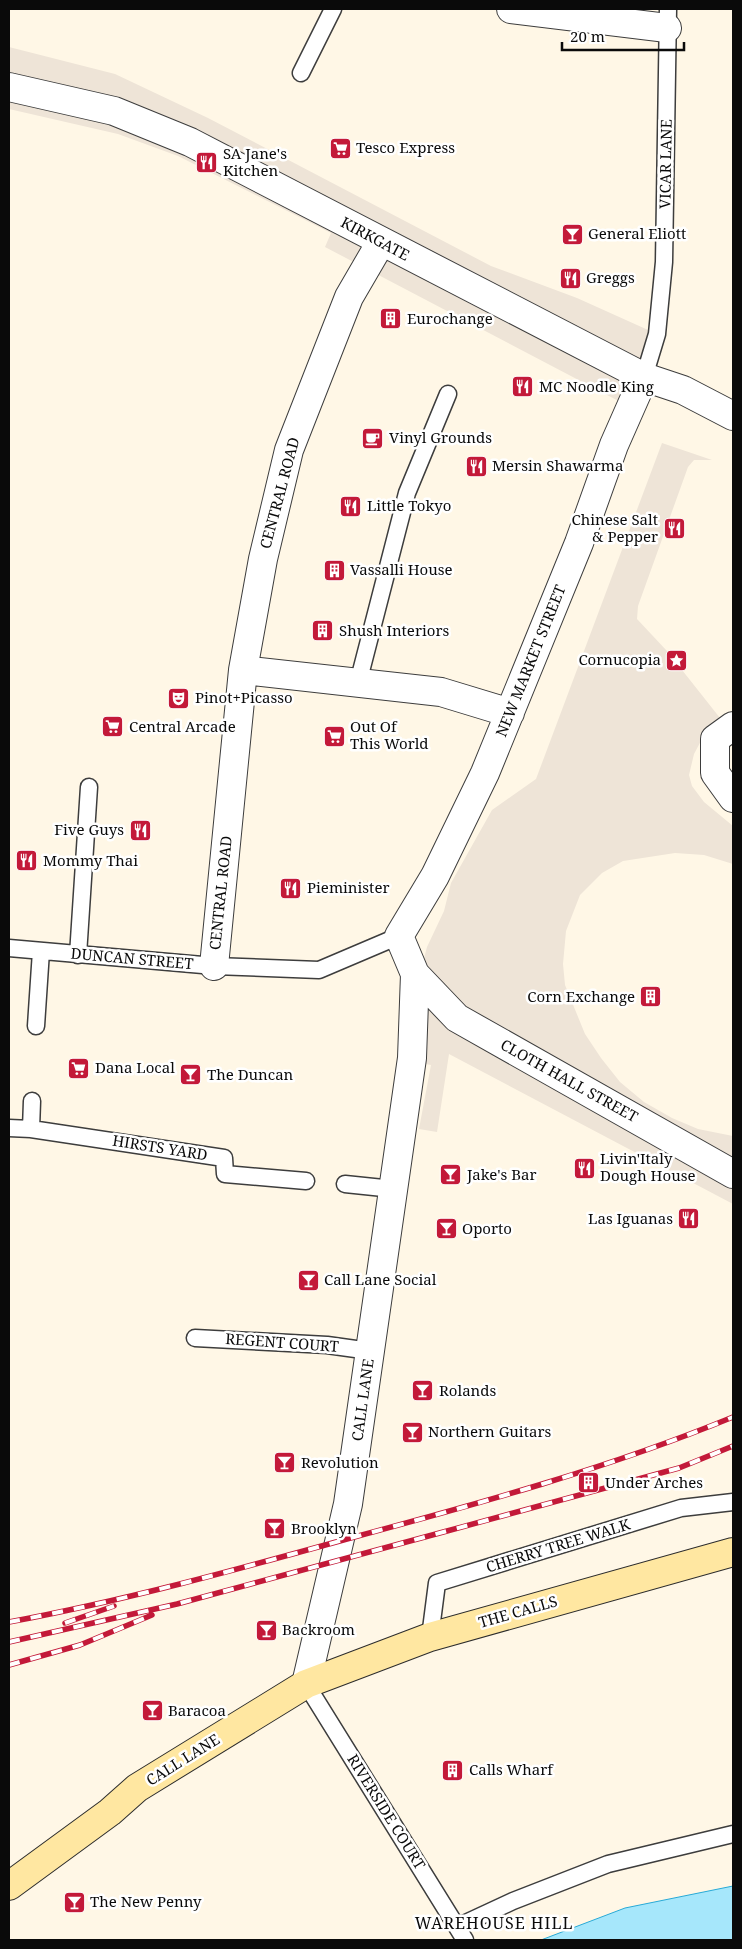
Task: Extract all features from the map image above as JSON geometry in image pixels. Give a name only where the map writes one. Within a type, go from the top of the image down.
[{"type":"street","points":[[511,9],[667,19]]},
{"type":"street","name":"KIRKGATE","points":[[9,87],[114,111],[190,142],[644,377],[683,390],[733,416]]},
{"type":"street","name":"CENTRAL ROAD","points":[[214,966],[243,670],[263,559],[289,450],[349,297],[381,242]]},
{"type":"street","name":"NEW MARKET STREET","points":[[399,936],[435,876],[485,773],[579,543],[614,445],[644,377]]},
{"type":"street","points":[[243,670],[441,692],[510,713]]},
{"type":"street","points":[[724,733],[715,773],[733,798]]},
{"type":"street","name":"CALL LANE","points":[[9,1886],[110,1812],[137,1788],[306,1684],[348,1504],[412,1058],[415,974],[399,936]]},
{"type":"street","name":"CLOTH HALL STREET","points":[[415,974],[457,1018],[733,1174]]},
{"type":"street","name":"THE CALLS","points":[[306,1684],[430,1637],[733,1552]]},
{"type":"lane","points":[[301,73],[333,9]]},
{"type":"lane","name":"VICAR LANE","points":[[644,377],[657,334],[664,262],[667,19]]},
{"type":"lane","points":[[358,683],[407,493],[448,394]]},
{"type":"lane","points":[[78,955],[89,787]]},
{"type":"lane","name":"DUNCAN STREET","points":[[9,948],[214,966],[319,970],[399,936]]},
{"type":"lane","points":[[36,1026],[41,951]]},
{"type":"lane","points":[[31,1128],[32,1101]]},
{"type":"lane","name":"HIRSTS YARD","points":[[9,1128],[31,1128],[224,1158],[225,1174],[306,1181]]},
{"type":"lane","points":[[345,1184],[393,1188]]},
{"type":"lane","name":"REGENT COURT","points":[[195,1338],[327,1345],[370,1352]]},
{"type":"lane","name":"CHERRY TREE WALK","points":[[430,1637],[437,1583],[681,1508],[733,1502]]},
{"type":"lane","name":"RIVERSIDE COURT","points":[[306,1684],[461,1934]]},
{"type":"lane","points":[[461,1934],[513,1901],[608,1864],[733,1834]]},
{"type":"shaded area","points":[[9,47],[115,74],[208,118],[491,266],[577,298],[657,334],[630,407],[325,247],[331,233],[178,156],[118,134],[9,109]]},
{"type":"shaded area","points":[[662,443],[712,460],[694,460],[688,467],[638,606],[637,619],[667,651],[720,718],[702,739],[694,754],[689,775],[692,786],[704,802],[733,826],[733,864],[704,855],[675,853],[623,861],[602,873],[580,895],[566,931],[563,964],[565,985],[585,1034],[620,1082],[644,1102],[672,1118],[698,1129],[733,1136],[733,1204],[449,1054],[437,1132],[419,1129],[431,1065],[420,1063],[423,962],[427,947],[444,911],[451,883],[492,810],[536,779]]},
{"type":"water","points":[[733,1886],[733,1940],[541,1940],[625,1908]]},
{"type":"railway","points":[[9,1622],[94,1605],[179,1584],[445,1512],[591,1469],[733,1417]]},
{"type":"railway","points":[[9,1642],[177,1604],[447,1531],[679,1468],[733,1446]]},
{"type":"railway","points":[[65,1623],[114,1606]]},
{"type":"railway","points":[[9,1665],[80,1645],[152,1615]]},
{"type":"place","name":"Tesco Express","points":[[340,148]]},
{"type":"place","name":"SA Jane's Kitchen","points":[[207,163]]},
{"type":"place","name":"General Eliott","points":[[572,234]]},
{"type":"place","name":"Greggs","points":[[570,278]]},
{"type":"place","name":"Eurochange","points":[[391,319]]},
{"type":"place","name":"MC Noodle King","points":[[523,387]]},
{"type":"place","name":"Vinyl Grounds","points":[[373,438]]},
{"type":"place","name":"Mersin Shawarma","points":[[476,466]]},
{"type":"place","name":"Little Tokyo","points":[[351,506]]},
{"type":"place","name":"Chinese Salt & Pepper","points":[[674,529]]},
{"type":"place","name":"Vassalli House","points":[[334,570]]},
{"type":"place","name":"Shush Interiors","points":[[323,631]]},
{"type":"place","name":"Cornucopia","points":[[677,660]]},
{"type":"place","name":"Pinot+Picasso","points":[[179,698]]},
{"type":"place","name":"Central Arcade","points":[[113,727]]},
{"type":"place","name":"Out Of This World","points":[[334,736]]},
{"type":"place","name":"Five Guys","points":[[140,830]]},
{"type":"place","name":"Mommy Thai","points":[[27,861]]},
{"type":"place","name":"Pieminister","points":[[291,888]]},
{"type":"place","name":"Corn Exchange","points":[[651,997]]},
{"type":"place","name":"Dana Local","points":[[79,1068]]},
{"type":"place","name":"The Duncan","points":[[191,1075]]},
{"type":"place","name":"Livin'Italy Dough House","points":[[584,1168]]},
{"type":"place","name":"Jake's Bar","points":[[451,1175]]},
{"type":"place","name":"Las Iguanas","points":[[689,1219]]},
{"type":"place","name":"Oporto","points":[[446,1229]]},
{"type":"place","name":"Call Lane Social","points":[[308,1280]]},
{"type":"place","name":"Rolands","points":[[423,1391]]},
{"type":"place","name":"Northern Guitars","points":[[412,1432]]},
{"type":"place","name":"Revolution","points":[[285,1463]]},
{"type":"place","name":"Under Arches","points":[[589,1483]]},
{"type":"place","name":"Brooklyn","points":[[275,1529]]},
{"type":"place","name":"Backroom","points":[[266,1630]]},
{"type":"place","name":"Baracoa","points":[[152,1711]]},
{"type":"place","name":"Calls Wharf","points":[[453,1770]]},
{"type":"place","name":"The New Penny","points":[[74,1902]]},
{"type":"district","name":"WAREHOUSE HILL","points":[[494,1923]]}]
